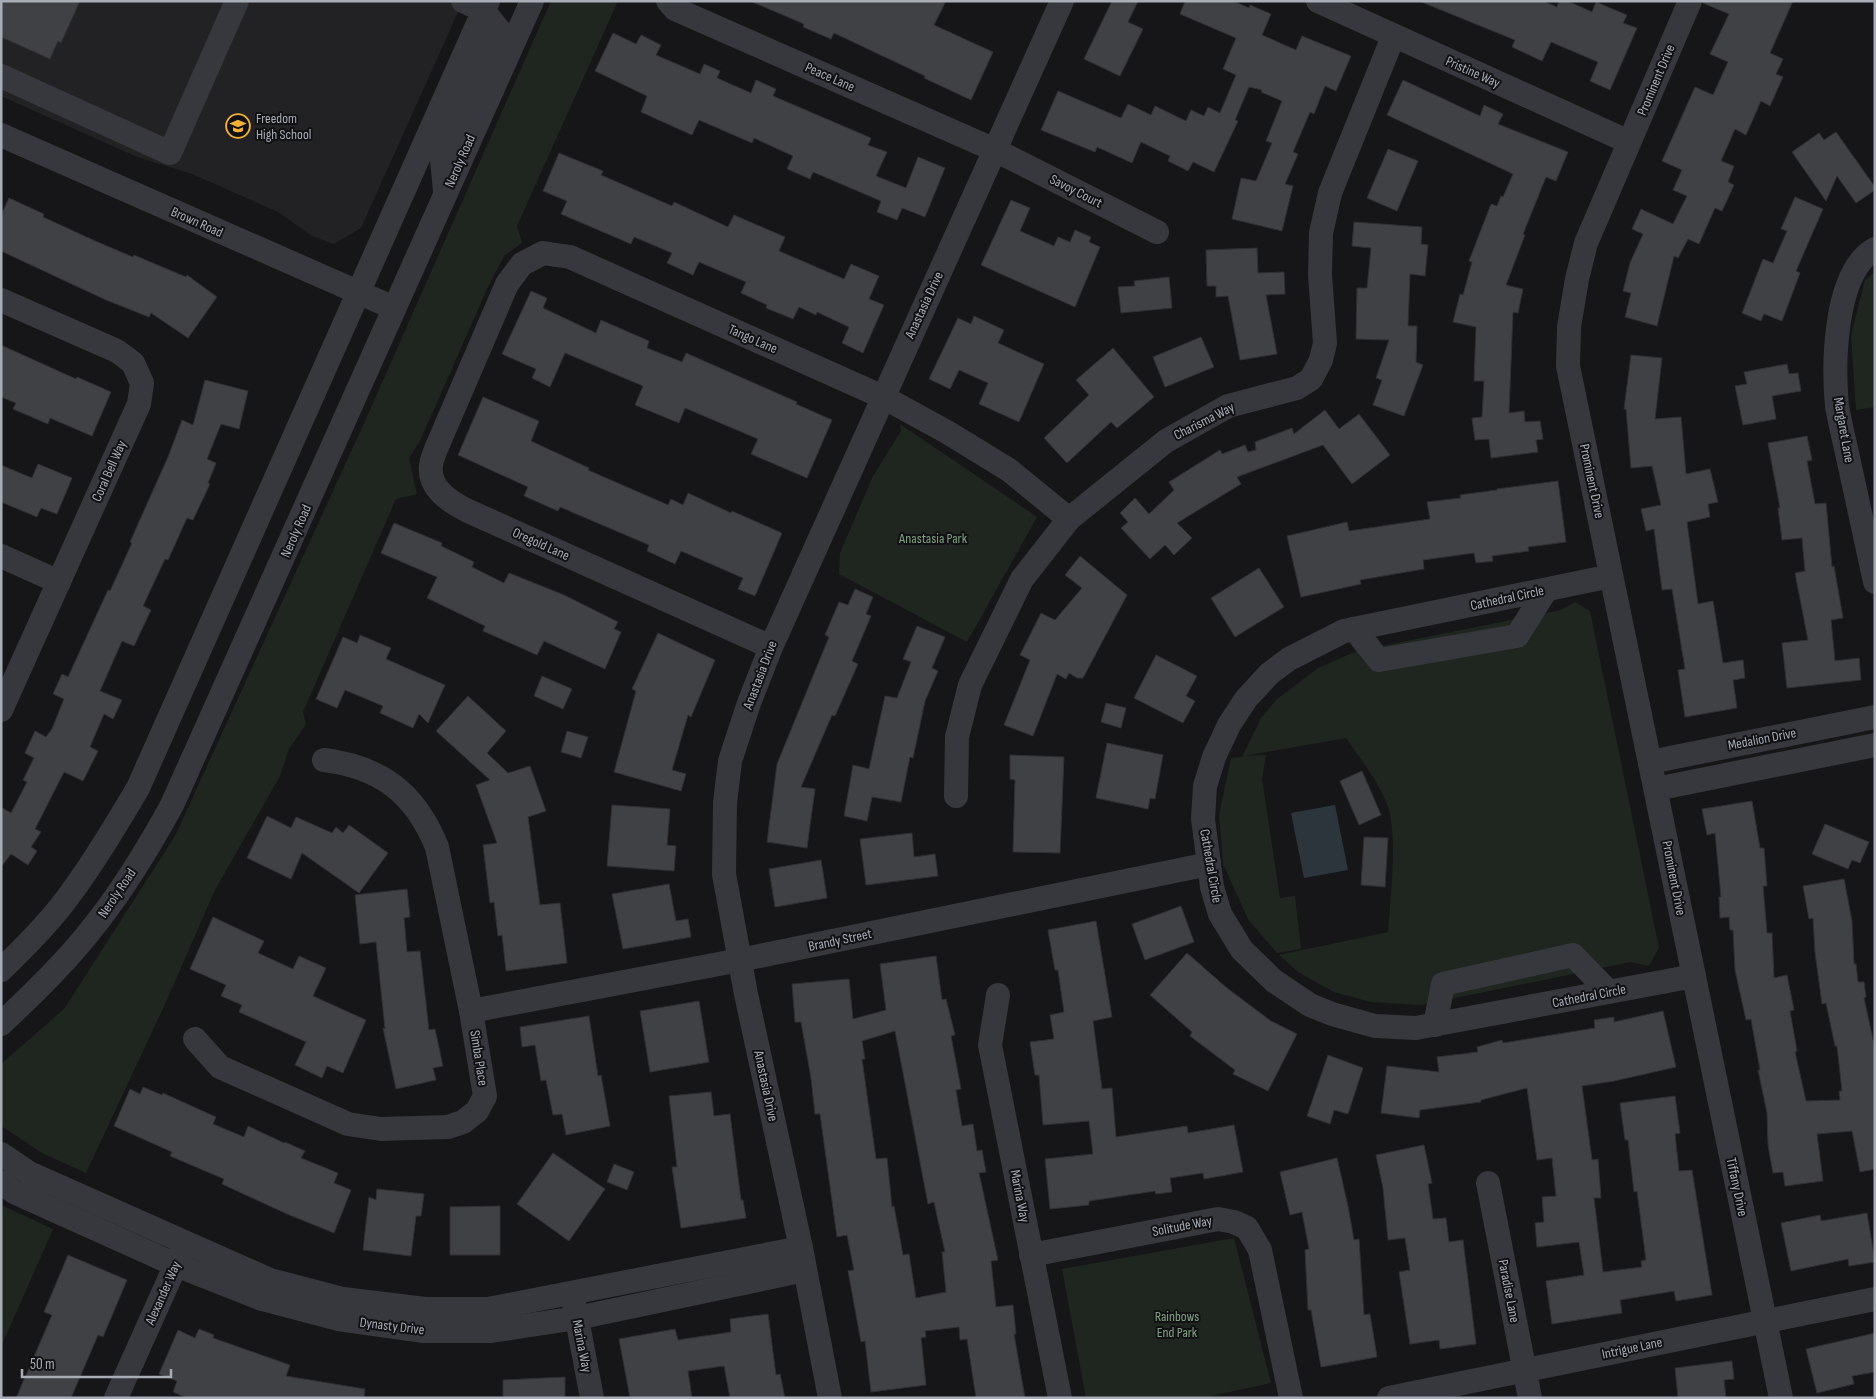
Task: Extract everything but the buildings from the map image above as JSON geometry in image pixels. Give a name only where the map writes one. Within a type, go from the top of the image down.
[{"type":"street","points":[[1,76],[170,153],[237,1]]},
{"type":"street","name":"Neroly Road","points":[[1,1024],[48,980],[99,921],[145,852],[172,806],[532,1]]},
{"type":"street","name":"Peace Lane","points":[[668,1],[675,10],[996,150]]},
{"type":"street","name":"Anastasia Drive","points":[[830,1398],[724,874],[725,803],[730,761],[749,703],[771,647],[1062,1]]},
{"type":"street","name":"Pristine Way","points":[[1318,1],[1393,37],[1629,142]]},
{"type":"street","name":"Prominent Drive","points":[[1690,1],[1586,243],[1577,279],[1569,327],[1568,366],[1694,976]]},
{"type":"street","points":[[1,970],[23,949],[68,898],[113,832],[138,788],[357,293],[478,4],[499,30],[442,160],[446,193]]},
{"type":"street","name":"Charisma Way","points":[[956,796],[957,737],[970,685],[1022,578],[1069,519],[1166,441],[1228,406],[1297,388],[1311,379],[1321,360],[1325,343],[1320,275],[1322,233],[1330,194],[1393,37]]},
{"type":"street","name":"Brown Road","points":[[1,135],[394,308]]},
{"type":"street","name":"Savoy Court","points":[[996,150],[1157,232]]},
{"type":"street","name":"Margaret Lane","points":[[1871,251],[1856,266],[1847,285],[1836,340],[1837,406],[1875,582]]},
{"type":"street","name":"Tango Lane","points":[[472,365],[507,284],[522,264],[543,253],[570,257],[883,397],[947,432],[1009,470],[1069,519]]},
{"type":"street","name":"Coral Bell Way","points":[[1,300],[117,351],[133,363],[142,383],[139,404],[1,710]]},
{"type":"street","name":"Oregold Lane","points":[[472,365],[431,465],[432,480],[449,501],[771,647]]},
{"type":"street","points":[[1,556],[59,582]]},
{"type":"street","name":"Cathedral Circle","points":[[1611,576],[1344,631],[1289,659],[1269,674],[1246,699],[1233,719],[1214,757],[1205,786],[1203,819],[1212,887],[1220,914],[1242,950],[1274,981],[1310,1005],[1332,1014],[1375,1026],[1416,1028],[1694,976]]},
{"type":"street","points":[[1354,629],[1379,660],[1517,636],[1546,590]]},
{"type":"street","name":"Medalion Drive","points":[[1650,762],[1875,717]]},
{"type":"street","name":"Medalion Drive","points":[[1656,789],[1875,745]]},
{"type":"street","name":"Simba Place","points":[[195,1039],[220,1067],[348,1124],[381,1129],[448,1127],[463,1122],[478,1111],[486,1096],[471,1011],[437,847],[429,826],[414,804],[383,778],[366,769],[345,762],[324,760]]},
{"type":"street","name":"Brandy Street","points":[[471,1011],[740,960],[1209,864]]},
{"type":"street","points":[[1435,1025],[1443,984],[1573,955],[1608,992]]},
{"type":"street","name":"Tiffany Drive","points":[[1694,976],[1781,1398]]},
{"type":"street","name":"Marina Way","points":[[998,994],[990,1044],[1060,1398]]},
{"type":"street","name":"Dynasty Drive","points":[[1,1154],[29,1173],[270,1280],[343,1299],[425,1309],[488,1309],[572,1294],[803,1259]]},
{"type":"street","name":"Dynasty Drive","points":[[1,1182],[14,1192],[176,1265],[262,1299],[338,1319],[424,1331],[490,1331],[577,1318],[803,1259]]},
{"type":"street","name":"Paradise Lane","points":[[1488,1183],[1530,1398]]},
{"type":"street","name":"Solitude Way","points":[[1031,1255],[1218,1218],[1247,1228],[1260,1250],[1291,1398]]},
{"type":"street","name":"Alexander Way","points":[[116,1398],[186,1242]]},
{"type":"street","name":"Marina Way","points":[[572,1294],[592,1398]]},
{"type":"street","name":"Intrigue Lane","points":[[1389,1398],[1875,1298]]},
{"type":"shaded area","name":"Freedom High School","points":[[1,1],[463,1],[361,228],[334,244],[312,236],[278,212],[192,174],[137,157],[1,96]]},
{"type":"shaded area","points":[[1335,805],[1348,870],[1304,878],[1291,813]]},
{"type":"green space","points":[[551,1],[618,1],[517,226],[522,243],[504,256],[487,289],[420,441],[409,458],[417,494],[396,499],[303,712],[306,724],[289,749],[280,776],[215,890],[166,1002],[86,1173],[42,1153],[1,1126],[1,1064],[64,1009],[175,836],[365,421]]},
{"type":"green space","points":[[1875,272],[1875,407],[1856,410],[1851,335],[1865,280]]},
{"type":"green space","name":"Anastasia Park","points":[[900,424],[1037,517],[967,642],[839,574],[840,553],[873,476],[901,431]]},
{"type":"green space","points":[[1575,602],[1590,611],[1659,948],[1649,966],[1631,962],[1421,1005],[1371,1002],[1334,992],[1298,972],[1279,955],[1388,932],[1393,852],[1391,820],[1388,807],[1375,780],[1346,738],[1244,756],[1266,755],[1262,779],[1280,898],[1295,896],[1301,949],[1277,953],[1248,919],[1223,864],[1219,815],[1231,758],[1242,757],[1261,718],[1277,699],[1318,668],[1357,651],[1561,610]]},
{"type":"green space","points":[[1,1205],[53,1229],[1,1347]]},
{"type":"green space","name":"Rainbows End Park","points":[[1234,1238],[1271,1383],[1202,1398],[1086,1398],[1062,1269]]},
{"type":"place","name":"Freedom High School","points":[[238,126]]}]
